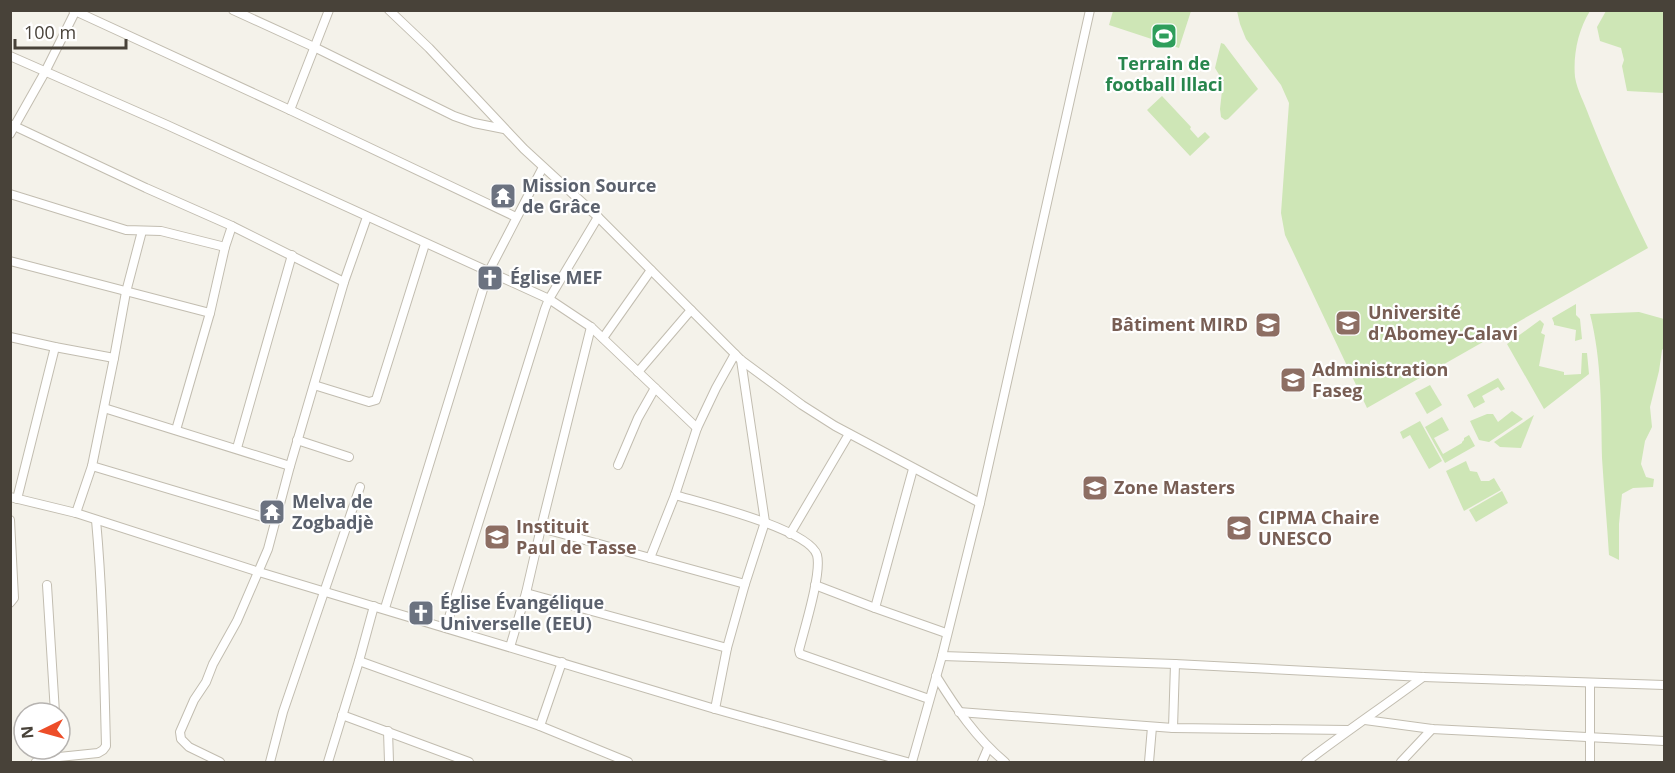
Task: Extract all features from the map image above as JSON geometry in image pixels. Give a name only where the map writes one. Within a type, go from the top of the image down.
[{"type":"street","points":[[233,10],[454,116],[504,129]]},
{"type":"street","points":[[290,110],[329,10]]},
{"type":"street","points":[[389,10],[429,48],[504,129],[598,217],[738,357],[802,405],[849,434],[980,503]]},
{"type":"street","points":[[912,762],[942,656],[980,503],[1090,10]]},
{"type":"street","points":[[344,282],[232,226],[12,128],[45,72],[75,11],[516,218]]},
{"type":"street","points":[[10,56],[549,299],[591,327],[696,428]]},
{"type":"street","points":[[385,608],[488,273],[543,167]]},
{"type":"street","points":[[10,194],[126,230],[161,231],[225,247]]},
{"type":"street","points":[[220,762],[189,747],[181,739],[180,732],[194,700],[206,682],[213,664],[237,621],[268,549],[297,440],[344,282],[367,217]]},
{"type":"street","points":[[446,627],[540,321],[549,299],[598,217]]},
{"type":"street","points":[[176,430],[210,313],[232,226]]},
{"type":"street","points":[[76,513],[92,466],[126,292],[142,231]]},
{"type":"street","points":[[314,385],[369,402],[376,400],[425,244]]},
{"type":"street","points":[[237,448],[292,255]]},
{"type":"street","points":[[10,261],[210,313]]},
{"type":"street","points":[[603,338],[651,270]]},
{"type":"street","points":[[638,372],[691,310]]},
{"type":"street","points":[[510,647],[526,593],[591,327]]},
{"type":"street","points":[[10,337],[114,358]]},
{"type":"street","points":[[54,347],[14,498],[76,513],[259,572],[715,709],[907,762]]},
{"type":"street","points":[[650,558],[675,495],[696,428],[716,388],[738,357]]},
{"type":"street","points":[[715,709],[727,648],[765,522],[738,357]]},
{"type":"street","points":[[618,465],[638,418],[655,388]]},
{"type":"street","points":[[104,408],[290,466]]},
{"type":"street","points":[[790,534],[849,434]]},
{"type":"street","points":[[297,440],[349,458]]},
{"type":"street","points":[[92,466],[276,520]]},
{"type":"street","points":[[875,608],[913,469]]},
{"type":"street","points":[[270,762],[283,712],[360,486]]},
{"type":"street","points":[[675,495],[765,522],[814,548],[818,557],[815,585],[799,650],[800,654],[929,699]]},
{"type":"street","points":[[10,520],[14,598],[10,603]]},
{"type":"street","points":[[72,753],[98,753],[106,746],[103,601],[96,520]]},
{"type":"street","points":[[541,528],[745,584]]},
{"type":"street","points":[[47,585],[54,701]]},
{"type":"street","points":[[815,585],[946,633]]},
{"type":"street","points":[[526,593],[727,648]]},
{"type":"street","points":[[328,762],[374,606]]},
{"type":"street","points":[[942,656],[1665,685]]},
{"type":"street","points":[[359,661],[540,726],[609,759],[628,762]]},
{"type":"street","points":[[540,726],[562,662]]},
{"type":"street","points":[[1173,728],[1174,664]]},
{"type":"street","points":[[936,676],[959,712],[988,748],[1005,762]]},
{"type":"street","points":[[1306,762],[1423,677]]},
{"type":"street","points":[[1590,683],[1590,762]]},
{"type":"street","points":[[959,712],[1173,728],[1348,730]]},
{"type":"street","points":[[342,715],[388,731],[453,759],[469,762]]},
{"type":"street","points":[[1365,720],[1432,729],[1665,741]]},
{"type":"street","points":[[1149,762],[1152,727]]},
{"type":"street","points":[[1401,762],[1432,729]]},
{"type":"street","points":[[388,731],[389,762]]},
{"type":"street","points":[[982,762],[988,748]]},
{"type":"green space","name":"Terrain de football Illaci","points":[[1113,10],[1191,11],[1179,48],[1109,25]]},
{"type":"green space","points":[[1237,11],[1590,11],[1577,43],[1576,82],[1610,167],[1648,248],[1367,408],[1285,235],[1281,213],[1289,103],[1281,85],[1246,39]]},
{"type":"green space","points":[[1606,11],[1664,11],[1664,93],[1627,91],[1621,48],[1600,41],[1597,27]]},
{"type":"green space","points":[[1221,43],[1258,89],[1225,120],[1221,117],[1220,109],[1223,81],[1215,68]]},
{"type":"green space","points":[[1162,96],[1191,127],[1190,129],[1198,138],[1205,132],[1210,137],[1190,156],[1147,110]]},
{"type":"green space","points":[[1576,304],[1576,315],[1580,319],[1582,339],[1575,341],[1576,330],[1554,325],[1552,318]]},
{"type":"green space","points":[[1639,312],[1664,319],[1664,348],[1650,407],[1652,427],[1645,441],[1641,464],[1646,477],[1654,479],[1653,487],[1633,488],[1622,494],[1619,560],[1609,555],[1602,458],[1599,368],[1590,314]]},
{"type":"green space","points":[[1540,320],[1544,324],[1541,333],[1545,335],[1539,366],[1564,372],[1564,375],[1581,374],[1582,353],[1587,353],[1589,374],[1544,409],[1507,344]]},
{"type":"green space","points":[[1498,378],[1505,389],[1501,391],[1498,387],[1482,396],[1485,402],[1474,408],[1467,395]]},
{"type":"green space","points":[[1430,385],[1442,405],[1427,414],[1415,393]]},
{"type":"green space","points":[[1512,411],[1523,419],[1489,442],[1479,440],[1470,421],[1493,414],[1498,422]]},
{"type":"green space","points":[[1534,415],[1521,448],[1500,447],[1494,442]]},
{"type":"green space","points":[[1442,417],[1449,430],[1434,438],[1443,454],[1462,443],[1469,435],[1475,446],[1445,463],[1425,427]]},
{"type":"green space","points":[[1420,421],[1442,461],[1429,469],[1410,435],[1403,439],[1400,432]]},
{"type":"green space","points":[[1466,461],[1470,471],[1477,472],[1481,481],[1494,478],[1501,490],[1464,511],[1446,471]]},
{"type":"green space","points":[[1502,491],[1508,503],[1476,522],[1469,510]]},
{"type":"place","name":"Terrain de football Illaci","points":[[1164,36]]},
{"type":"place","name":"Mission Source de Grâce","points":[[503,196]]},
{"type":"place","name":"Église MEF","points":[[490,278]]},
{"type":"place","name":"Université d'Abomey-Calavi","points":[[1348,323]]},
{"type":"place","name":"Bâtiment MIRD","points":[[1268,325]]},
{"type":"place","name":"Administration Faseg","points":[[1293,380]]},
{"type":"place","name":"Zone Masters","points":[[1095,488]]},
{"type":"place","name":"Melva de Zogbadjè","points":[[272,512]]},
{"type":"place","name":"CIPMA Chaire UNESCO","points":[[1239,528]]},
{"type":"place","name":"Instituit Paul de Tasse","points":[[497,537]]},
{"type":"place","name":"Église Évangélique Universelle (EEU)","points":[[421,613]]}]
